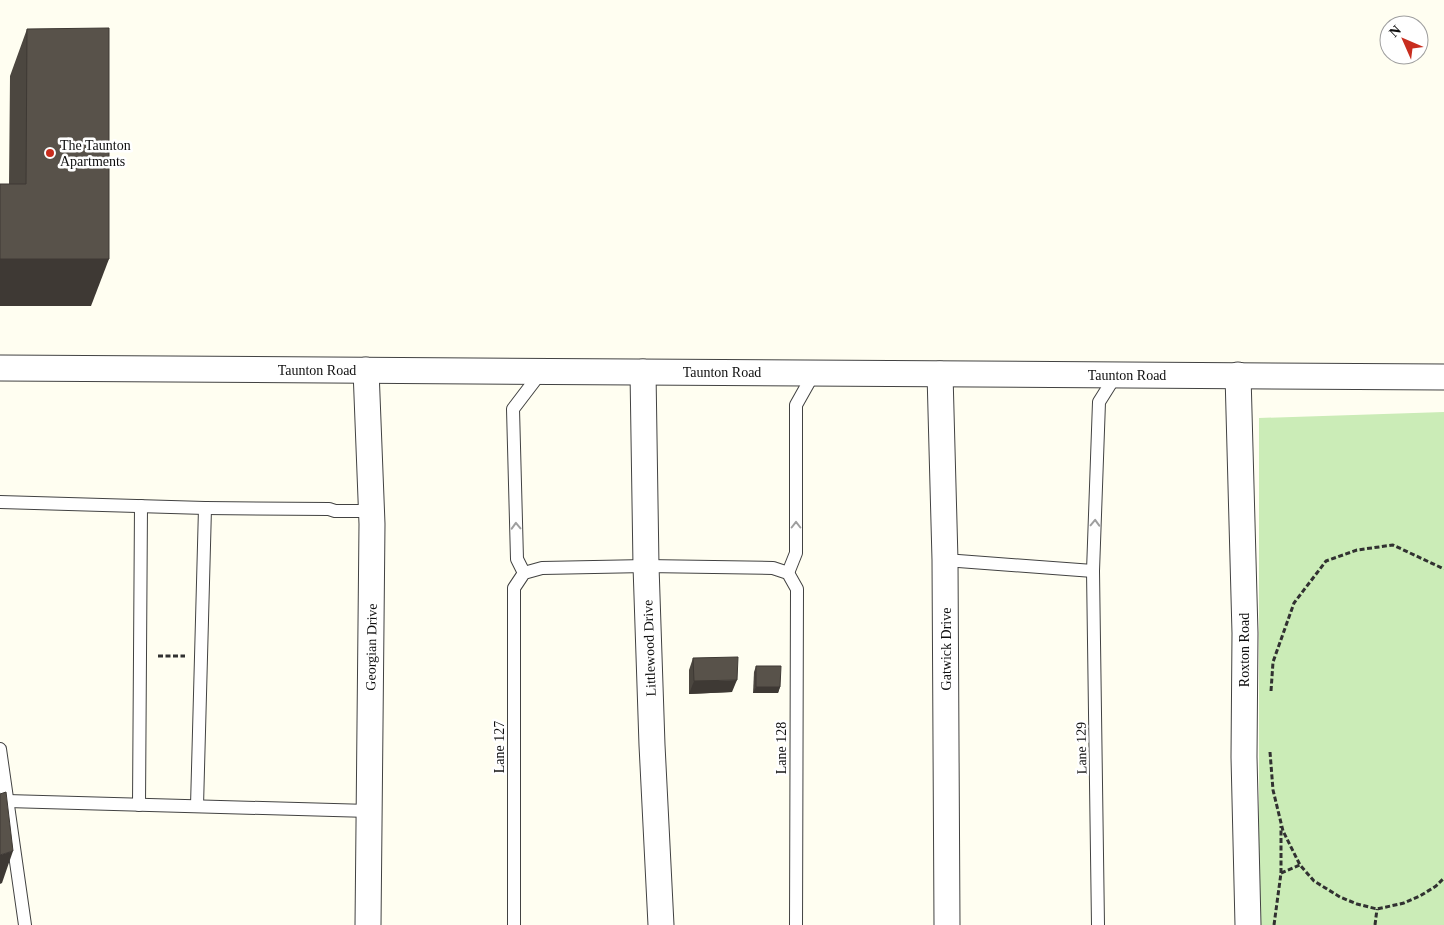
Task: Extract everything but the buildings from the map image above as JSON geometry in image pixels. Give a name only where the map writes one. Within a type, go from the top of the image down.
[{"type":"street","name":"Taunton Road","points":[[0,368],[1444,377]]},
{"type":"street","name":"Georgian Drive","points":[[366,370],[372,512],[368,925]]},
{"type":"street","name":"Littlewood Drive","points":[[643,372],[646,566],[661,925]]},
{"type":"street","name":"Gatwick Drive","points":[[940,374],[945,560],[947,925]]},
{"type":"street","name":"Roxton Road","points":[[1238,376],[1245,633],[1244,757],[1248,925]]},
{"type":"lane","points":[[542,371],[513,410],[517,559],[524,573],[542,568],[646,566],[773,568],[788,573],[796,553],[796,406],[814,373]]},
{"type":"lane","name":"Lane 129","points":[[1098,925],[1093,572],[1100,402],[1116,375]]},
{"type":"lane","points":[[0,502],[205,508],[329,509],[335,511],[372,512]]},
{"type":"lane","points":[[139,805],[141,506]]},
{"type":"lane","points":[[197,806],[205,508]]},
{"type":"lane","points":[[945,560],[1093,572]]},
{"type":"lane","name":"Lane 127","points":[[514,925],[514,588],[524,573]]},
{"type":"lane","name":"Lane 128","points":[[788,573],[797,589],[796,925]]},
{"type":"lane","points":[[0,749],[25,925]]},
{"type":"lane","points":[[8,801],[369,811]]},
{"type":"path","points":[[1270,698],[1273,662],[1294,603],[1326,562],[1357,550],[1393,545],[1444,569]]},
{"type":"path","points":[[140,656],[201,656]]},
{"type":"path","points":[[1269,743],[1273,790],[1283,831],[1300,865],[1314,881],[1340,897],[1357,904],[1378,909],[1404,903],[1420,896],[1436,886],[1444,878]]},
{"type":"path","points":[[1274,925],[1280,873],[1281,820]]},
{"type":"path","points":[[1280,873],[1300,865]]},
{"type":"path","points":[[1376,925],[1378,909]]},
{"type":"green space","points":[[1444,412],[1444,925],[1259,925],[1259,418]]},
{"type":"place","name":"The Taunton Apartments","points":[[50,153]]}]
